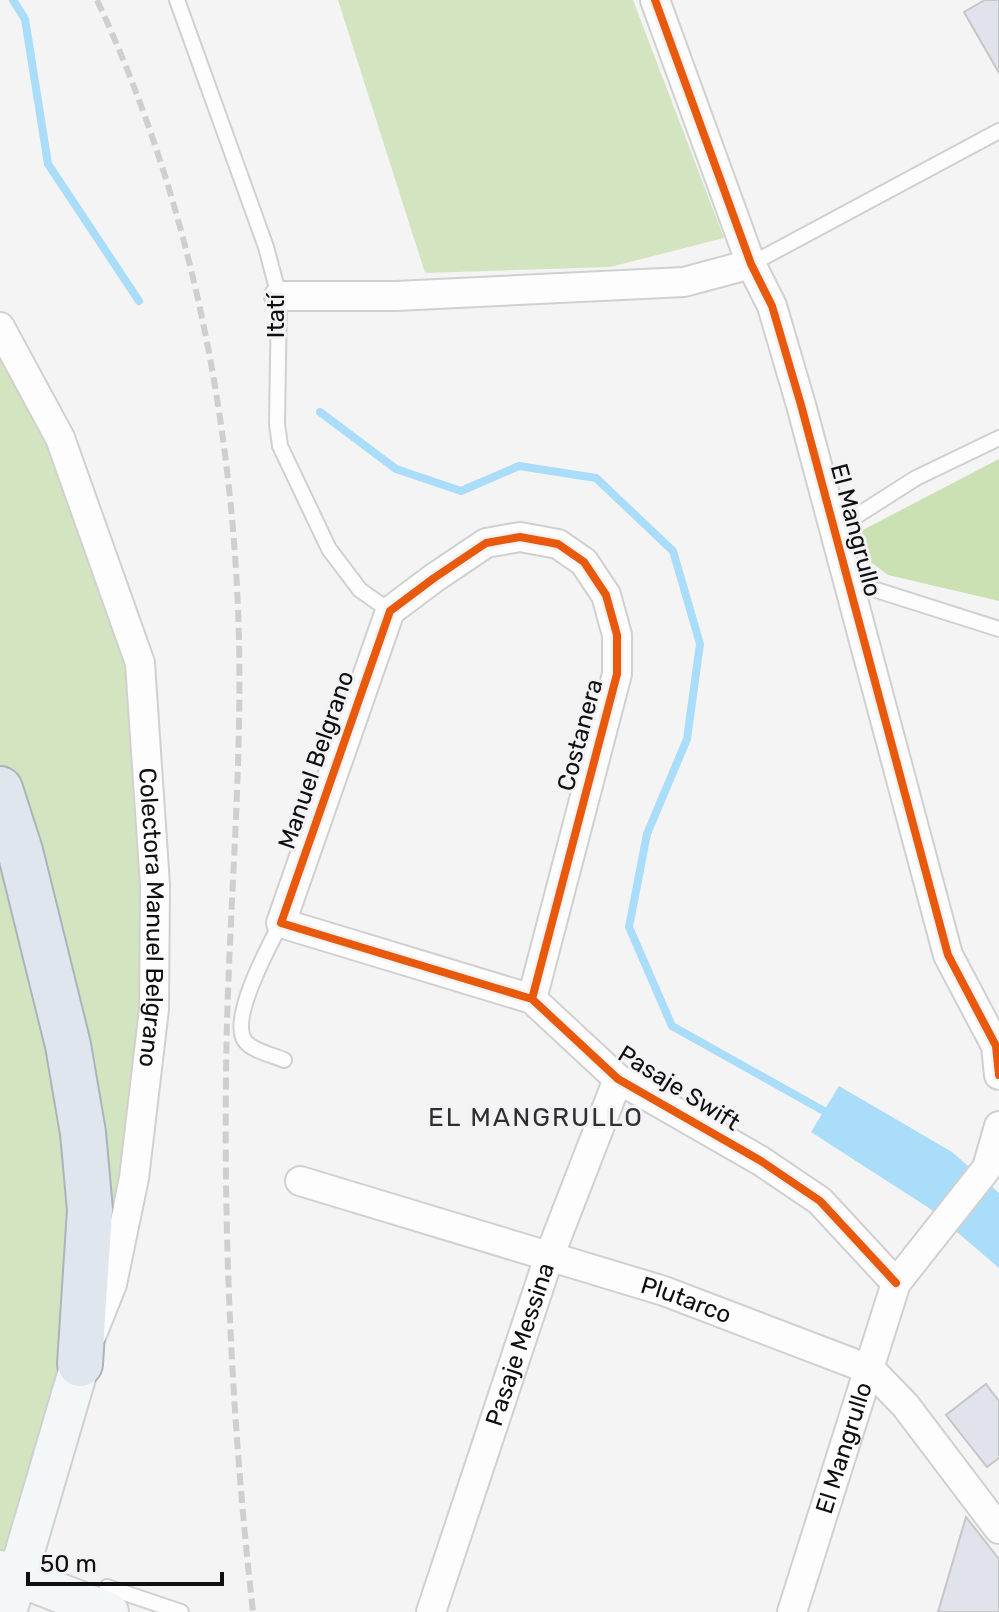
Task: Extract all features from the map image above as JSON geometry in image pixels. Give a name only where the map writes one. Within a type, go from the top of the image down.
[{"type":"highway","points":[[0,789],[20,851],[68,1045],[83,1133],[90,1210],[80,1364]]},
{"type":"main road","name":"Colectora Manuel Belgrano","points":[[8,1587],[80,1364]]},
{"type":"main road","points":[[8,1587],[108,1600]]},
{"type":"street","name":"El Mangrullo","points":[[655,0],[751,264],[772,306],[836,529],[948,955],[996,1046],[999,1075]]},
{"type":"street","points":[[279,296],[396,296],[684,282],[751,264]]},
{"type":"street","name":"Colectora Manuel Belgrano","points":[[0,327],[60,438],[140,663],[155,885],[154,1009],[134,1178],[112,1284],[80,1364]]},
{"type":"street","name":"Costanera","points":[[390,611],[486,543],[520,537],[558,544],[584,562],[606,595],[617,635],[617,674],[532,999]]},
{"type":"street","name":"Manuel Belgrano","points":[[281,923],[390,611]]},
{"type":"street","name":"Pasaje Swift","points":[[281,923],[532,999],[618,1079],[761,1161],[820,1201],[896,1283]]},
{"type":"street","name":"Pasaje Messina","points":[[431,1612],[549,1257],[618,1079]]},
{"type":"street","points":[[896,1283],[987,1168],[999,1126]]},
{"type":"street","name":"Plutarco","points":[[300,1181],[664,1291],[871,1370],[905,1405],[999,1529]]},
{"type":"street","name":"El Mangrullo","points":[[792,1612],[896,1283]]},
{"type":"lane","name":"Itatí","points":[[177,0],[266,247],[279,296],[276,409],[280,446],[329,549],[360,590],[390,611]]},
{"type":"lane","points":[[751,264],[999,131]]},
{"type":"lane","points":[[836,529],[916,478],[999,438]]},
{"type":"lane","points":[[848,581],[999,629]]},
{"type":"lane","name":"Manuel Belgrano","points":[[281,923],[259,963],[247,999],[242,1035],[247,1045],[284,1060]]},
{"type":"lane","points":[[108,1600],[181,1612]]},
{"type":"green space","points":[[338,0],[633,0],[724,238],[610,267],[425,273]]},
{"type":"green space","points":[[0,327],[140,663],[147,1093],[0,1612]]},
{"type":"green space","points":[[999,459],[999,601],[888,575],[864,557],[857,533]]},
{"type":"water","points":[[839,1086],[952,1152],[999,1193],[999,1268],[929,1208],[811,1132]]},
{"type":"building","points":[[985,0],[999,0],[999,73],[964,12]]},
{"type":"building","points":[[986,1384],[999,1401],[999,1458],[987,1467],[946,1415]]},
{"type":"building","points":[[966,1517],[999,1559],[999,1612],[938,1612]]},
{"type":"waterway","points":[[13,0],[25,19],[48,164],[139,301]]},
{"type":"waterway","points":[[320,412],[396,469],[461,491],[519,466],[596,478],[673,551],[700,644],[687,739],[647,834],[629,927],[672,1026],[831,1115]]},
{"type":"railway","points":[[97,0],[154,141],[176,213],[211,361],[231,511],[237,587],[239,710],[227,1018],[228,1280],[240,1479],[253,1612]]},
{"type":"cycle path","points":[[655,0],[751,264],[772,306],[948,955],[996,1046],[999,1075]]},
{"type":"cycle path","points":[[532,999],[617,674],[617,635],[606,595],[584,562],[558,544],[520,537],[486,543],[390,611],[281,923],[532,999],[618,1079],[761,1161],[820,1201],[896,1283]]},
{"type":"district","name":"EL MANGRULLO","points":[[536,1117]]}]
